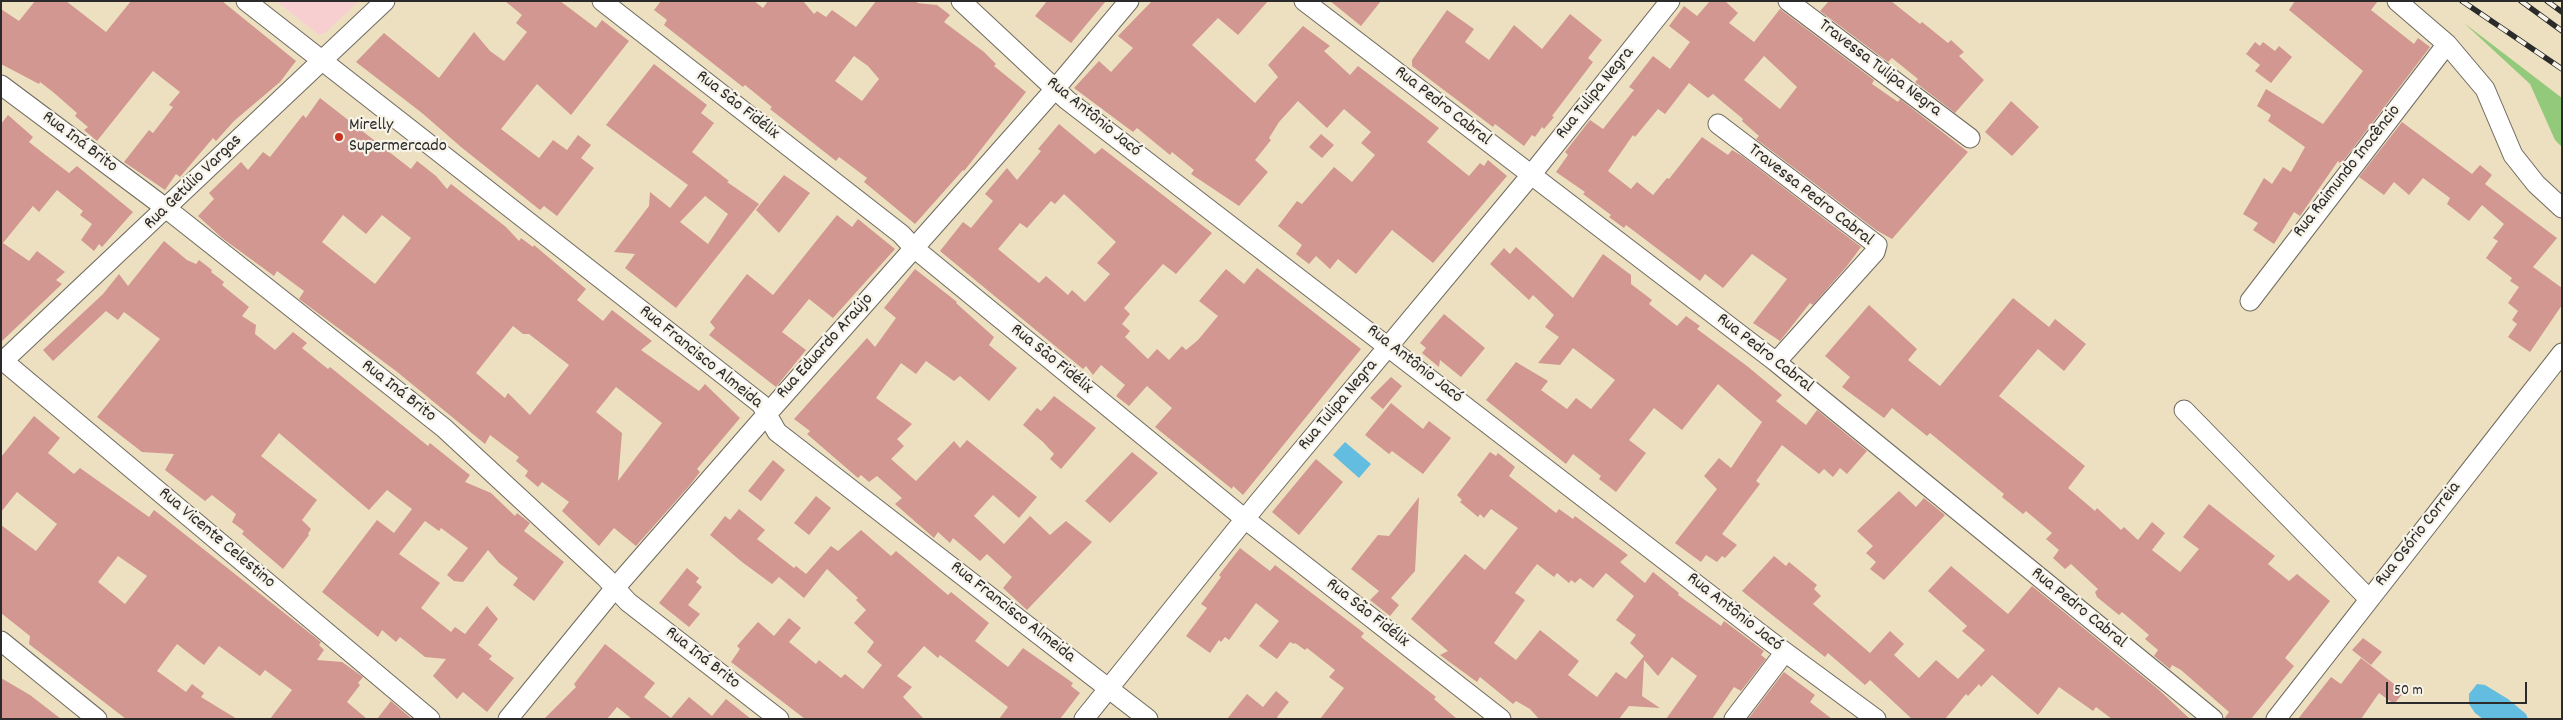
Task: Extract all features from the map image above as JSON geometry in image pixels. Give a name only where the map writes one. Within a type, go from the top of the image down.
[{"type":"street","name":"Rua Francisco Almeida","points":[[246,1],[761,404],[777,432],[1148,719]]},
{"type":"street","name":"Rua Getúlio Vargas","points":[[2,361],[167,209],[322,59],[386,1]]},
{"type":"street","name":"Rua São Fidélix","points":[[602,1],[901,234],[914,248],[1245,519],[1501,719]]},
{"type":"street","name":"Rua Antônio Jacó","points":[[961,1],[1055,89],[1785,652],[1876,719]]},
{"type":"street","name":"Rua Eduardo Araújo","points":[[508,719],[615,588],[1055,89],[1129,1]]},
{"type":"street","name":"Rua Pedro Cabral","points":[[1304,1],[1776,362],[2213,719]]},
{"type":"street","name":"Rua Tulipa Negra","points":[[1084,719],[1245,519],[1532,175],[1670,1]]},
{"type":"street","name":"Travessa Tulipa Negra","points":[[1788,1],[1970,138]]},
{"type":"street","points":[[2397,1],[2447,44],[2484,89],[2513,155],[2536,184],[2562,208]]},
{"type":"street","name":"Rua Raimundo Inocêncio","points":[[2250,300],[2447,44]]},
{"type":"street","name":"Rua Iná Brito","points":[[1,84],[167,209],[444,428],[628,602],[779,719]]},
{"type":"street","name":"Travessa Pedro Cabral","points":[[1718,124],[1877,245],[1875,252],[1776,362]]},
{"type":"street","name":"Rua Osório Correia","points":[[2276,719],[2562,352]]},
{"type":"street","name":"Rua Vicente Celestino","points":[[2,361],[430,719]]},
{"type":"street","points":[[2184,410],[2369,599]]},
{"type":"street","points":[[1,641],[98,719]]},
{"type":"street","points":[[1734,719],[1785,652]]},
{"type":"shaded area","points":[[276,1],[359,1],[325,33],[319,35]]},
{"type":"green space","points":[[2464,23],[2562,98],[2562,147],[2555,140],[2530,84]]},
{"type":"water","points":[[1345,442],[1371,464],[1359,478],[1333,455]]},
{"type":"water","points":[[2477,684],[2485,685],[2508,699],[2526,714],[2528,719],[2483,719],[2475,713],[2469,704],[2469,694]]},
{"type":"building","points":[[35,1],[66,1],[106,32],[131,1],[222,1],[296,61],[280,82],[234,121],[216,141],[213,138],[180,177],[176,174],[165,190],[124,162],[149,130],[153,133],[173,107],[169,105],[180,92],[153,71],[97,141],[84,130],[88,127],[75,116],[77,113],[53,92],[40,82],[39,84],[1,64],[1,9],[19,21]]},
{"type":"building","points":[[505,1],[560,1],[596,28],[602,20],[629,41],[571,115],[537,84],[501,129],[539,158],[553,140],[567,150],[578,135],[591,145],[581,158],[594,168],[557,216],[544,206],[540,210],[422,113],[356,62],[384,33],[439,78],[474,32],[490,51],[504,61],[527,32],[516,23],[522,15]]},
{"type":"building","points":[[661,1],[754,1],[763,8],[768,1],[803,1],[814,14],[817,11],[826,17],[832,10],[856,27],[876,1],[918,1],[917,3],[937,5],[950,15],[944,22],[984,52],[996,64],[994,66],[1026,92],[964,171],[915,224],[864,182],[867,178],[839,157],[836,161],[770,109],[772,107],[745,85],[743,87],[664,25],[667,20],[654,10]],"holes":[[[854,56],[868,66],[879,79],[862,101],[835,81]]]},
{"type":"building","points":[[1047,1],[1106,1],[1071,43],[1035,16]]},
{"type":"building","points":[[1152,1],[1268,1],[1238,35],[1218,18],[1192,45],[1255,103],[1278,77],[1268,65],[1303,26],[1330,46],[1324,51],[1350,75],[1358,66],[1439,128],[1427,142],[1469,176],[1480,163],[1484,166],[1488,160],[1507,176],[1433,263],[1392,230],[1356,274],[1338,259],[1330,269],[1316,256],[1309,264],[1296,254],[1302,245],[1278,226],[1297,201],[1302,204],[1334,167],[1352,182],[1375,155],[1361,143],[1371,132],[1344,109],[1327,128],[1298,101],[1279,122],[1269,138],[1271,140],[1255,160],[1268,172],[1239,206],[1191,174],[1194,170],[1172,152],[1170,155],[1137,128],[1133,132],[1074,88],[1099,61],[1111,72],[1133,48],[1118,36]]},
{"type":"building","points":[[1330,1],[1381,1],[1361,26]]},
{"type":"building","points":[[1710,1],[1725,1],[1738,13],[1729,23],[1754,42],[1780,9],[1874,80],[1872,84],[1898,102],[1900,99],[1968,152],[1892,239],[1876,230],[1756,139],[1759,136],[1742,121],[1743,119],[1713,94],[1708,98],[1689,83],[1665,114],[1658,109],[1635,137],[1633,135],[1608,171],[1631,189],[1637,182],[1653,195],[1667,178],[1669,179],[1702,137],[1728,155],[1732,150],[1742,156],[1861,247],[1813,305],[1810,303],[1780,341],[1753,323],[1787,279],[1752,254],[1723,288],[1705,274],[1700,281],[1626,225],[1624,228],[1609,217],[1611,215],[1583,194],[1585,192],[1556,172],[1568,155],[1565,152],[1590,120],[1603,129],[1634,90],[1629,87],[1653,56],[1670,69],[1690,42],[1669,26],[1684,6],[1697,16]],"holes":[[[1764,56],[1797,87],[1780,109],[1744,80]]]},
{"type":"building","points":[[1829,1],[1891,1],[1948,43],[1951,40],[1964,52],[1959,56],[1984,80],[1955,113],[1915,82],[1918,79],[1892,58],[1888,62],[1820,11]]},
{"type":"building","points":[[2295,1],[2378,1],[2371,10],[2414,44],[2418,38],[2430,47],[2341,164],[2338,161],[2300,216],[2294,212],[2274,244],[2253,230],[2258,223],[2243,214],[2264,178],[2272,184],[2283,167],[2291,172],[2305,147],[2268,121],[2271,115],[2257,106],[2266,89],[2323,124],[2363,71],[2289,10]]},
{"type":"building","points":[[1447,10],[1474,29],[1465,42],[1489,60],[1514,25],[1542,49],[1570,14],[1602,40],[1588,58],[1593,62],[1552,116],[1554,117],[1544,129],[1542,127],[1535,137],[1532,135],[1524,146],[1495,124],[1493,127],[1412,66],[1412,60]]},
{"type":"building","points":[[2255,42],[2260,46],[2263,42],[2275,51],[2279,46],[2292,57],[2271,83],[2255,71],[2260,65],[2246,54]]},
{"type":"building","points":[[654,64],[707,105],[701,113],[714,123],[692,152],[729,181],[727,182],[759,204],[676,308],[625,268],[635,254],[614,252],[649,206],[650,192],[670,208],[688,185],[606,125]],"holes":[[[705,196],[728,214],[708,244],[680,222]]]},
{"type":"building","points":[[320,98],[411,169],[417,161],[436,176],[447,189],[451,184],[506,227],[519,241],[521,238],[533,247],[534,245],[586,289],[577,300],[603,321],[612,310],[652,341],[641,350],[699,391],[705,384],[740,418],[697,469],[700,472],[690,485],[636,546],[614,528],[599,546],[562,511],[569,502],[542,482],[538,487],[525,476],[528,471],[516,461],[519,457],[490,435],[485,444],[396,371],[299,299],[304,291],[277,271],[274,276],[222,238],[198,216],[214,199],[209,193],[241,162],[248,170],[263,152],[270,157],[303,115],[306,118]],"holes":[[[343,215],[366,234],[382,215],[411,238],[375,284],[322,242]],[[513,326],[523,334],[529,334],[569,365],[530,415],[508,393],[505,398],[476,373]],[[616,387],[662,423],[618,481],[622,433],[596,412]]]},
{"type":"building","points":[[2011,101],[2039,127],[2012,156],[1985,132]]},
{"type":"building","points":[[8,115],[33,137],[29,142],[43,153],[69,173],[77,166],[133,212],[102,247],[99,244],[94,251],[81,240],[92,224],[80,215],[83,211],[57,190],[39,212],[33,206],[3,243],[29,261],[37,251],[65,272],[56,280],[62,284],[1,342],[1,124]]},
{"type":"building","points":[[2402,122],[2472,174],[2480,165],[2492,175],[2485,184],[2557,238],[2533,267],[2562,288],[2562,305],[2530,352],[2508,337],[2517,324],[2512,320],[2518,311],[2508,303],[2519,287],[2510,281],[2512,278],[2486,258],[2498,241],[2493,238],[2504,224],[2482,205],[2469,221],[2447,204],[2450,198],[2423,178],[2409,195],[2394,182],[2384,195],[2359,177]]},
{"type":"building","points":[[1059,124],[1095,154],[1102,148],[1212,233],[1176,274],[1163,264],[1124,308],[1130,314],[1122,324],[1130,331],[1125,337],[1148,359],[1157,349],[1169,360],[1182,346],[1186,350],[1198,340],[1218,316],[1199,301],[1226,269],[1244,284],[1257,268],[1361,349],[1243,495],[1233,486],[1232,489],[1155,427],[1172,408],[1147,386],[1129,406],[1116,396],[1125,385],[1101,365],[1093,375],[1086,366],[1083,369],[940,251],[963,222],[971,228],[993,201],[985,194],[1007,168],[1017,180],[1041,151],[1038,149]],"holes":[[[1064,194],[1116,242],[1097,263],[1110,274],[1085,302],[1072,290],[1068,295],[1046,276],[1039,283],[998,249],[1020,223],[1027,228],[1051,201],[1055,204]]]},
{"type":"building","points":[[1321,134],[1334,145],[1322,158],[1309,147]]},
{"type":"building","points":[[784,175],[810,193],[779,233],[756,210]]},
{"type":"building","points":[[837,215],[852,227],[858,219],[895,249],[833,318],[809,299],[782,332],[806,350],[776,387],[709,335],[715,328],[710,322],[747,274],[773,295]]},
{"type":"building","points":[[164,241],[187,260],[196,264],[199,260],[212,270],[211,272],[224,282],[222,285],[249,307],[242,316],[256,325],[255,334],[275,350],[293,332],[307,343],[302,348],[328,369],[330,367],[428,446],[430,443],[470,475],[465,482],[491,493],[515,516],[517,513],[530,523],[524,531],[564,562],[534,601],[513,585],[518,578],[499,563],[488,550],[463,582],[454,581],[447,575],[468,548],[441,528],[439,531],[425,521],[399,554],[440,583],[421,608],[451,632],[455,627],[465,634],[487,606],[498,619],[478,645],[492,656],[489,659],[514,678],[487,712],[463,692],[457,699],[433,676],[446,659],[425,657],[400,637],[396,642],[382,630],[378,637],[322,592],[377,520],[394,533],[412,509],[387,490],[369,510],[279,433],[261,456],[317,500],[302,520],[311,529],[309,535],[283,569],[242,534],[244,531],[232,522],[236,514],[212,495],[205,501],[165,470],[174,454],[142,452],[97,417],[160,339],[124,312],[118,320],[106,311],[53,361],[43,350],[103,294],[119,274],[128,286]]},
{"type":"building","points":[[1516,247],[1573,298],[1603,254],[1631,275],[1631,284],[1652,300],[1649,304],[1677,326],[1686,316],[1700,326],[1697,329],[1782,395],[1776,401],[1806,425],[1817,410],[1867,451],[1847,474],[1840,468],[1833,477],[1824,469],[1819,474],[1782,445],[1756,481],[1760,484],[1722,534],[1737,545],[1725,558],[1722,556],[1717,562],[1706,555],[1701,562],[1675,543],[1717,489],[1704,476],[1719,458],[1731,468],[1762,422],[1718,384],[1682,430],[1654,408],[1629,440],[1646,453],[1616,492],[1599,479],[1601,476],[1573,454],[1566,464],[1486,400],[1516,362],[1548,381],[1541,390],[1567,409],[1576,398],[1591,409],[1615,380],[1573,348],[1560,365],[1538,363],[1559,337],[1545,327],[1554,315],[1533,295],[1529,300],[1490,264],[1504,248],[1510,254]]},
{"type":"building","points":[[915,269],[957,302],[994,337],[989,345],[1017,368],[989,401],[960,376],[954,381],[926,361],[916,374],[901,363],[876,398],[912,424],[897,439],[904,446],[891,459],[916,481],[954,441],[960,448],[967,440],[1037,497],[1019,518],[993,495],[974,516],[1004,544],[1030,516],[1050,535],[1066,521],[1092,542],[1027,610],[1003,588],[1012,577],[987,554],[980,561],[953,538],[950,543],[938,532],[934,538],[895,504],[902,498],[877,476],[869,482],[861,475],[858,478],[807,434],[810,431],[794,419],[867,338],[875,347],[896,318],[884,308]]},
{"type":"building","points":[[2013,298],[2049,327],[2055,319],[2086,344],[2064,371],[2038,349],[1999,396],[2085,466],[2068,488],[2095,511],[2097,508],[2121,530],[2124,527],[2138,540],[2152,522],[2165,533],[2152,550],[2180,572],[2199,549],[2183,537],[2209,504],[2275,556],[2268,564],[2289,581],[2297,574],[2330,601],[2285,658],[2294,666],[2251,719],[2224,719],[2229,712],[2181,670],[2172,665],[2170,669],[2154,656],[2158,650],[2145,639],[2149,635],[2122,612],[2119,615],[2097,597],[2095,592],[2098,589],[2071,564],[2065,569],[2053,558],[2059,550],[2046,539],[2052,533],[2026,511],[2023,514],[2002,497],[2004,494],[1930,433],[1927,436],[1892,408],[1884,418],[1842,387],[1850,377],[1825,356],[1869,305],[1917,349],[1908,360],[1940,386]]},
{"type":"building","points":[[1444,314],[1485,348],[1461,377],[1440,360],[1439,367],[1422,353],[1426,348],[1420,343]]},
{"type":"building","points":[[1391,377],[1402,386],[1383,409],[1370,398]]},
{"type":"building","points":[[1054,396],[1096,428],[1061,469],[1050,459],[1054,454],[1023,425],[1037,408],[1041,411]]},
{"type":"building","points":[[1391,403],[1423,429],[1429,421],[1451,438],[1423,474],[1392,451],[1389,454],[1365,435]]},
{"type":"building","points":[[34,416],[60,438],[48,453],[74,474],[80,468],[149,517],[154,510],[321,642],[319,645],[324,650],[317,660],[342,662],[363,677],[358,683],[360,685],[347,702],[367,719],[270,719],[292,690],[265,670],[260,676],[219,646],[204,665],[177,644],[157,671],[186,692],[192,684],[204,693],[201,697],[237,719],[126,719],[29,644],[30,636],[1,613],[1,525],[36,551],[57,524],[17,492],[1,512],[1,457]],"holes":[[[118,556],[147,576],[125,604],[98,582]]]},
{"type":"building","points":[[1132,452],[1158,473],[1110,523],[1085,501]]},
{"type":"building","points":[[1490,452],[1496,456],[1498,453],[1515,467],[1509,476],[1556,513],[1559,509],[1573,519],[1575,516],[1628,555],[1620,562],[1645,583],[1653,572],[1679,593],[1678,595],[1721,626],[1724,621],[1764,651],[1761,655],[1766,659],[1741,691],[1734,687],[1712,719],[1666,719],[1697,676],[1672,657],[1658,676],[1644,660],[1642,696],[1660,708],[1629,706],[1619,719],[1539,719],[1530,709],[1516,701],[1513,704],[1480,677],[1477,682],[1440,655],[1448,651],[1411,619],[1465,554],[1485,570],[1518,528],[1491,509],[1484,518],[1480,514],[1478,517],[1460,502],[1462,500],[1457,495]],"holes":[[[1537,564],[1554,577],[1557,573],[1569,583],[1571,580],[1575,583],[1580,578],[1593,588],[1606,573],[1634,596],[1616,620],[1636,635],[1630,643],[1644,656],[1626,679],[1616,672],[1597,697],[1568,675],[1579,661],[1540,630],[1516,660],[1494,643],[1525,600],[1515,593]]]},
{"type":"building","points":[[1316,459],[1343,482],[1299,535],[1272,512]]},
{"type":"building","points":[[773,460],[785,470],[761,501],[748,491]]},
{"type":"building","points":[[1899,491],[1916,507],[1924,498],[1945,515],[1884,580],[1870,569],[1876,562],[1866,553],[1873,546],[1857,531]]},
{"type":"building","points":[[816,496],[831,508],[809,535],[794,523]]},
{"type":"building","points":[[1419,497],[1415,571],[1391,598],[1399,605],[1390,616],[1370,600],[1379,591],[1351,569],[1378,535],[1389,536]]},
{"type":"building","points":[[739,509],[765,530],[757,539],[794,568],[796,566],[806,574],[831,546],[838,551],[861,530],[891,556],[896,551],[948,595],[951,592],[989,623],[975,641],[1008,667],[1023,648],[1073,683],[1071,686],[1080,693],[1060,719],[999,719],[1008,707],[940,655],[938,658],[924,646],[897,676],[912,687],[903,697],[924,719],[805,719],[731,662],[740,649],[737,646],[758,622],[774,636],[789,618],[801,628],[789,642],[816,664],[819,660],[841,678],[845,674],[863,689],[882,665],[867,652],[874,642],[854,623],[866,610],[856,600],[858,598],[827,569],[804,598],[779,577],[772,584],[742,562],[710,535],[725,516],[730,520]]},
{"type":"building","points":[[1240,548],[1270,571],[1275,565],[1364,633],[1361,637],[1436,697],[1434,699],[1457,719],[1320,719],[1344,688],[1329,677],[1335,670],[1307,648],[1305,650],[1295,643],[1290,642],[1277,659],[1259,646],[1279,621],[1256,603],[1229,640],[1225,637],[1221,642],[1219,640],[1210,653],[1186,636],[1207,608],[1201,604],[1221,577],[1219,575]]},
{"type":"building","points":[[1774,556],[1786,566],[1789,562],[1817,585],[1814,589],[1821,596],[1813,604],[1870,653],[1890,631],[1904,644],[1894,655],[1919,678],[1936,660],[1958,679],[1985,650],[1962,631],[1967,626],[1928,591],[1951,566],[2008,614],[2032,586],[2158,689],[2190,719],[2112,719],[2096,707],[2093,711],[2059,687],[2038,715],[1992,675],[1981,687],[1979,684],[1968,696],[1966,694],[1945,719],[1912,719],[1870,680],[1865,685],[1828,653],[1825,657],[1742,591]]},
{"type":"building","points":[[687,568],[699,578],[696,582],[702,587],[688,605],[700,614],[689,627],[659,603]]},
{"type":"building","points":[[2363,638],[2382,652],[2371,665],[2352,650]]},
{"type":"building","points":[[605,644],[655,683],[644,697],[671,718],[689,697],[712,716],[726,699],[751,719],[632,719],[617,707],[607,719],[544,719],[576,687],[574,684]]},
{"type":"building","points":[[2361,658],[2404,692],[2394,704],[2379,693],[2361,719],[2298,719],[2331,677],[2341,684]]},
{"type":"building","points":[[1784,672],[1815,695],[1810,702],[1832,719],[1748,719]]},
{"type":"building","points":[[1,678],[30,695],[61,719],[1,719]]},
{"type":"building","points":[[1276,691],[1289,702],[1277,717],[1278,719],[1227,719],[1247,694],[1263,707]]},
{"type":"building","points":[[391,701],[412,719],[377,719]]},
{"type":"railway","points":[[2462,1],[2562,69]]},
{"type":"railway","points":[[2521,1],[2562,31]]},
{"type":"railway","points":[[2547,1],[2562,12]]},
{"type":"place","name":"Mirelly Supermercado","points":[[339,137]]}]
